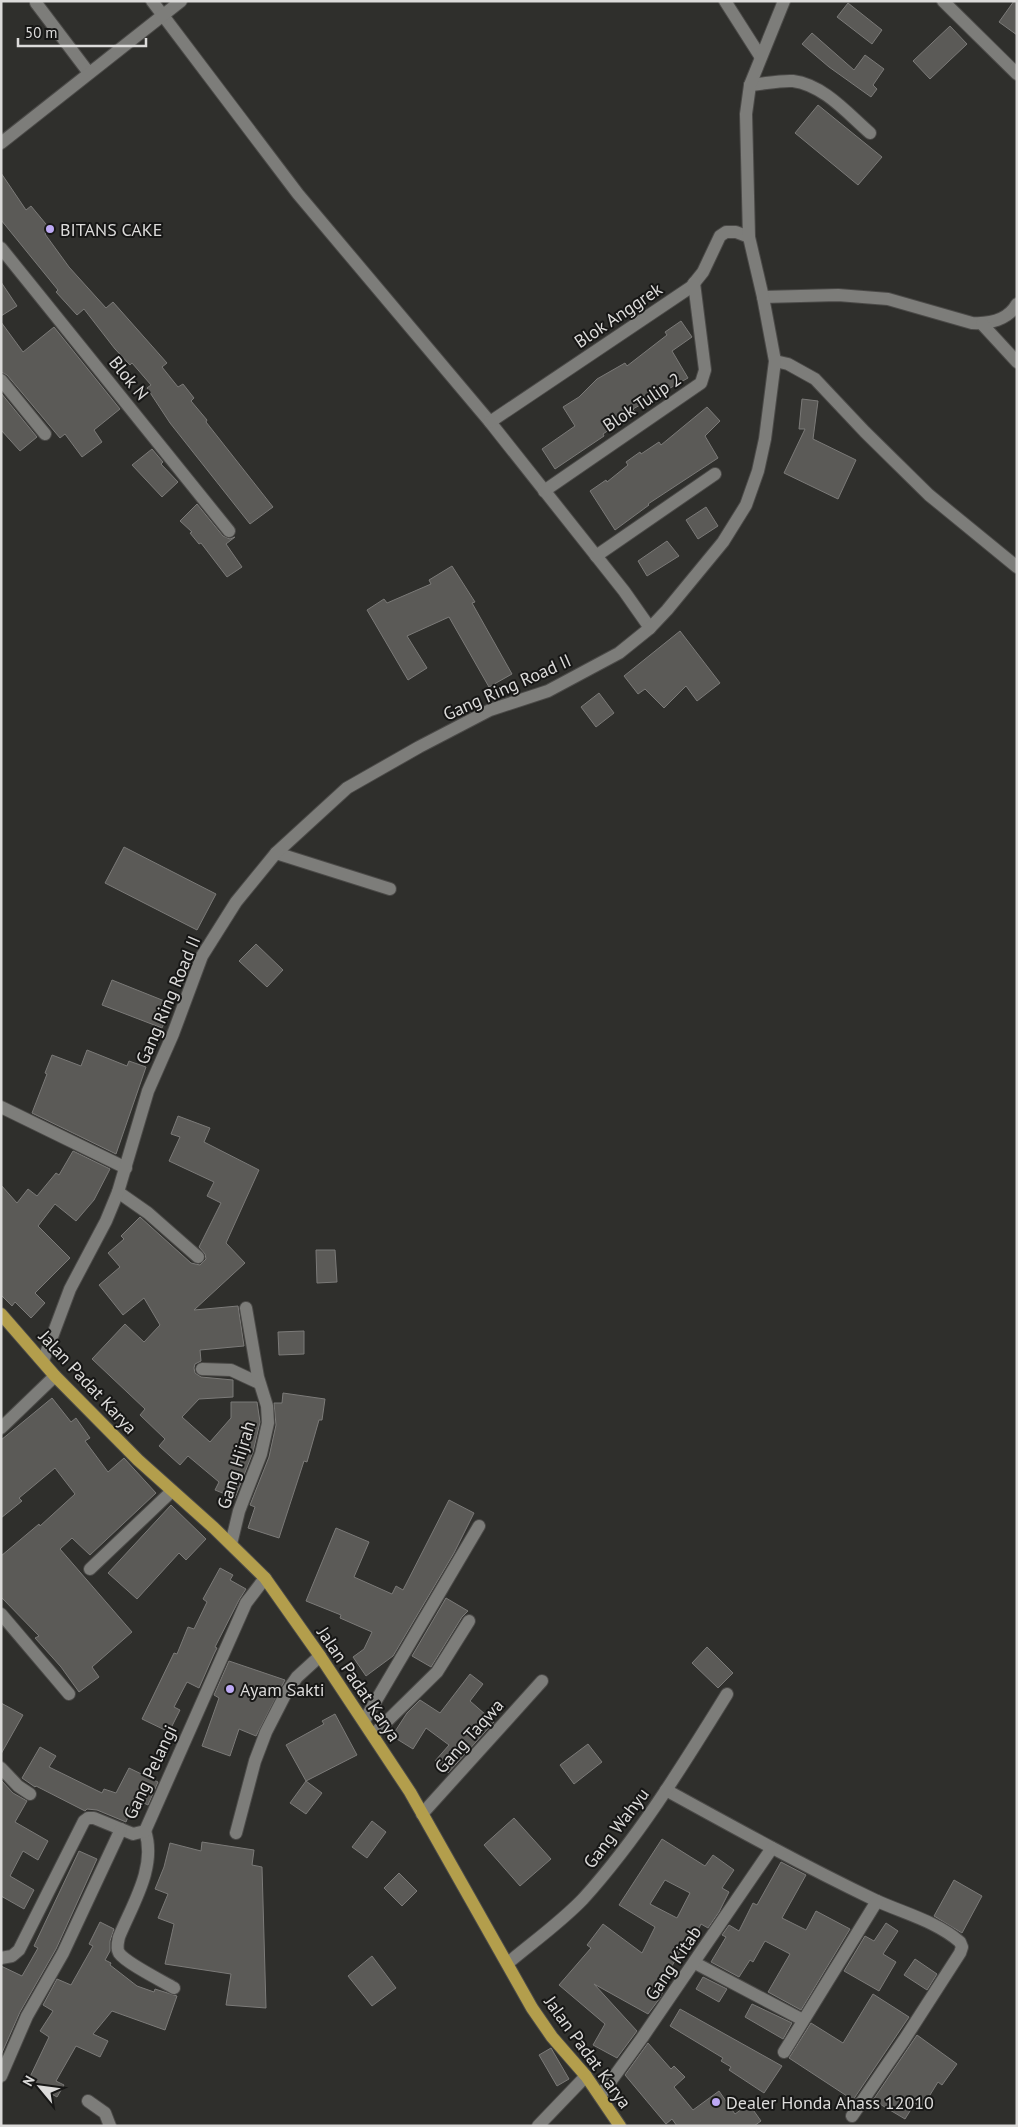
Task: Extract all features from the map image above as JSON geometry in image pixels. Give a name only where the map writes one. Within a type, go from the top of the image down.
[{"type":"main road","name":"Jalan Padat Karya","points":[[1,1314],[55,1376],[172,1491],[266,1578],[373,1734],[422,1814],[532,2008],[552,2037],[586,2076],[620,2126]]},
{"type":"street","points":[[152,1],[298,194],[490,422],[596,556],[650,628]]},
{"type":"street","points":[[1,143],[181,1]]},
{"type":"street","points":[[725,1],[760,56]]},
{"type":"street","name":"Gang Ring Road II","points":[[43,1361],[70,1289],[106,1221],[118,1192],[148,1091],[173,1034],[202,956],[236,902],[276,853],[348,788],[490,710],[548,691],[619,654],[650,628],[696,577],[723,542],[746,505],[758,470],[765,439],[775,361],[749,237],[746,114],[750,85],[760,56],[784,1]]},
{"type":"street","points":[[943,1],[1017,74]]},
{"type":"street","points":[[36,3],[89,73]]},
{"type":"street","points":[[750,85],[791,81],[804,83],[823,92],[870,133]]},
{"type":"street","name":"Blok Anggrek","points":[[490,422],[694,283],[703,272],[720,236],[726,232],[736,232],[749,237]]},
{"type":"street","name":"Blok N","points":[[1,248],[229,531]]},
{"type":"street","name":"Blok Tulip 2","points":[[544,491],[701,383],[705,370],[694,283]]},
{"type":"street","points":[[763,297],[838,295],[888,299],[972,324],[982,324],[1009,314],[1017,304]]},
{"type":"street","points":[[982,324],[1017,362]]},
{"type":"street","points":[[775,361],[788,364],[815,379],[929,495],[1017,566]]},
{"type":"street","points":[[1,380],[45,434]]},
{"type":"street","points":[[596,556],[715,474]]},
{"type":"street","points":[[276,853],[390,890]]},
{"type":"street","points":[[1,1107],[126,1168]]},
{"type":"street","points":[[118,1192],[148,1213],[198,1257]]},
{"type":"street","name":"Gang Hijrah","points":[[231,1544],[239,1511],[260,1454],[268,1423],[267,1406],[259,1383],[246,1308]]},
{"type":"street","points":[[202,1369],[231,1370],[259,1383]]},
{"type":"street","points":[[1,1428],[55,1376]]},
{"type":"street","points":[[90,1569],[172,1491]]},
{"type":"street","points":[[364,1721],[479,1526]]},
{"type":"street","name":"Gang Pelangi","points":[[1,1958],[12,1956],[19,1950],[84,1821],[88,1818],[94,1818],[111,1823],[133,1834],[145,1832],[246,1603],[266,1578]]},
{"type":"street","points":[[1,1614],[69,1694]]},
{"type":"street","points":[[373,1734],[437,1672],[469,1621]]},
{"type":"street","points":[[236,1834],[255,1761],[266,1732],[286,1693],[297,1678],[320,1656]]},
{"type":"street","name":"Gang Taqwa","points":[[422,1814],[542,1681]]},
{"type":"street","name":"Gang Wahyu","points":[[508,1963],[582,1900],[638,1830],[666,1790],[727,1694]]},
{"type":"street","points":[[1,1768],[18,1786],[30,1794]]},
{"type":"street","points":[[666,1790],[772,1848],[877,1901],[945,1932],[960,1942],[962,1947],[960,1953],[852,2116]]},
{"type":"street","points":[[1,2076],[27,2016],[63,1953],[121,1829]]},
{"type":"street","points":[[145,1832],[149,1844],[148,1862],[143,1881],[119,1937],[119,1952],[126,1959],[174,1988]]},
{"type":"street","name":"Gang Kitab","points":[[600,2096],[695,1963],[772,1848]]},
{"type":"street","points":[[784,2052],[877,1901]]},
{"type":"street","points":[[695,1963],[803,2020]]},
{"type":"street","points":[[538,2126],[586,2076]]},
{"type":"street","points":[[88,2101],[105,2113],[110,2126]]},
{"type":"building","points":[[1014,1],[1017,1],[1017,35],[999,22]]},
{"type":"building","points":[[848,3],[882,30],[872,44],[837,17]]},
{"type":"building","points":[[950,26],[967,44],[930,79],[913,61]]},
{"type":"building","points":[[812,33],[854,70],[865,55],[884,69],[873,85],[877,89],[871,97],[829,67],[802,44]]},
{"type":"building","points":[[818,105],[882,157],[858,185],[795,133]]},
{"type":"building","points":[[1,173],[26,210],[31,206],[50,229],[45,234],[69,267],[106,308],[113,302],[167,363],[162,367],[178,387],[183,384],[194,398],[191,401],[207,420],[206,422],[273,507],[250,524],[170,423],[147,388],[151,385],[132,363],[130,365],[115,349],[84,309],[77,315],[56,292],[58,290],[1,220]]},
{"type":"building","points":[[1,282],[17,306],[1,316]]},
{"type":"building","points":[[681,321],[692,337],[672,351],[688,378],[633,409],[635,412],[603,434],[604,436],[555,469],[542,449],[575,426],[563,407],[579,397],[597,379],[625,363],[627,366],[667,335],[665,332]]},
{"type":"building","points":[[1,322],[23,352],[54,327],[120,409],[94,430],[102,442],[82,457],[65,434],[60,438],[7,375],[1,372]]},
{"type":"building","points":[[1,393],[37,437],[20,451],[1,430]]},
{"type":"building","points":[[802,399],[818,401],[813,439],[856,460],[838,499],[784,473],[805,429],[799,429]]},
{"type":"building","points":[[707,407],[720,421],[705,436],[718,458],[648,504],[615,530],[590,491],[606,480],[607,482],[628,465],[626,462],[640,452],[641,454],[659,442],[661,445]]},
{"type":"building","points":[[152,449],[163,462],[161,464],[178,482],[162,497],[132,465]]},
{"type":"building","points":[[197,504],[223,536],[230,539],[235,537],[226,544],[242,567],[227,577],[201,543],[199,544],[190,533],[192,532],[180,521]]},
{"type":"building","points":[[706,507],[718,526],[698,539],[686,520]]},
{"type":"building","points":[[667,541],[679,556],[647,576],[638,561]]},
{"type":"building","points":[[452,566],[475,602],[472,603],[512,674],[489,687],[449,617],[407,636],[427,668],[408,680],[367,610],[384,599],[387,603],[431,584],[429,580]]},
{"type":"building","points":[[680,631],[720,683],[697,701],[686,686],[664,708],[645,689],[638,694],[624,676]]},
{"type":"building","points":[[599,693],[614,713],[596,727],[581,707]]},
{"type":"building","points":[[124,847],[216,894],[197,930],[105,883]]},
{"type":"building","points":[[256,944],[283,970],[267,987],[239,961]]},
{"type":"building","points":[[112,980],[172,1004],[162,1028],[102,1005]]},
{"type":"building","points":[[87,1050],[127,1066],[129,1061],[146,1067],[116,1154],[32,1113],[52,1055],[81,1066]]},
{"type":"building","points":[[178,1116],[210,1128],[204,1142],[259,1170],[226,1243],[245,1263],[194,1310],[238,1306],[244,1346],[200,1350],[201,1361],[195,1364],[194,1368],[195,1373],[201,1377],[233,1380],[233,1397],[199,1399],[182,1417],[210,1442],[231,1418],[231,1402],[257,1402],[260,1422],[253,1452],[235,1498],[215,1490],[219,1482],[188,1456],[180,1465],[159,1446],[165,1439],[140,1415],[145,1409],[92,1359],[125,1324],[144,1342],[160,1325],[144,1298],[123,1315],[99,1285],[120,1267],[108,1253],[124,1239],[121,1236],[140,1217],[191,1263],[200,1265],[206,1259],[205,1254],[199,1247],[221,1203],[207,1196],[214,1182],[169,1161],[180,1137],[171,1134]]},
{"type":"building","points":[[73,1151],[110,1169],[94,1200],[76,1221],[55,1204],[38,1226],[70,1258],[35,1293],[45,1303],[31,1318],[15,1302],[12,1306],[1,1295],[1,1185],[17,1203],[28,1189],[37,1196],[56,1173],[59,1175]]},
{"type":"building","points":[[316,1250],[335,1250],[337,1282],[317,1283]]},
{"type":"building","points":[[304,1331],[304,1354],[279,1355],[278,1332]]},
{"type":"building","points":[[283,1393],[325,1399],[322,1420],[319,1420],[307,1462],[304,1461],[279,1538],[248,1528],[255,1507],[250,1505],[269,1457],[276,1425],[274,1403],[282,1403]]},
{"type":"building","points":[[52,1398],[71,1422],[76,1418],[90,1438],[85,1441],[108,1472],[124,1458],[156,1493],[90,1555],[72,1538],[60,1549],[132,1632],[92,1667],[99,1677],[79,1692],[61,1667],[35,1638],[39,1636],[1,1597],[1,1556],[39,1524],[40,1526],[75,1494],[55,1468],[19,1498],[22,1501],[1,1518],[1,1440]]},
{"type":"building","points":[[449,1500],[474,1513],[454,1553],[393,1656],[366,1676],[353,1657],[364,1649],[372,1632],[340,1618],[341,1615],[306,1601],[336,1528],[369,1542],[354,1577],[392,1594],[396,1586],[403,1590]]},
{"type":"building","points":[[171,1505],[206,1539],[186,1560],[179,1553],[137,1599],[108,1573]]},
{"type":"building","points":[[220,1568],[233,1575],[230,1580],[246,1589],[215,1647],[217,1648],[199,1688],[187,1682],[174,1707],[180,1710],[169,1732],[142,1719],[174,1653],[177,1654],[188,1627],[194,1629],[207,1602],[203,1599]]},
{"type":"building","points":[[446,1598],[468,1611],[462,1617],[431,1667],[412,1656]]},
{"type":"building","points":[[707,1647],[733,1673],[718,1688],[692,1663]]},
{"type":"building","points":[[229,1661],[285,1680],[256,1736],[239,1729],[230,1756],[202,1746],[219,1698],[214,1695]]},
{"type":"building","points":[[470,1674],[483,1684],[470,1701],[494,1722],[448,1773],[435,1761],[449,1745],[426,1728],[413,1749],[392,1736],[407,1713],[420,1700],[440,1713]]},
{"type":"building","points":[[1,1703],[23,1715],[1,1754]]},
{"type":"building","points":[[335,1714],[357,1755],[306,1781],[286,1745],[324,1724],[322,1721]]},
{"type":"building","points":[[588,1744],[602,1762],[574,1784],[560,1765]]},
{"type":"building","points":[[40,1747],[56,1756],[49,1767],[102,1793],[104,1789],[116,1793],[129,1768],[158,1782],[148,1805],[135,1799],[126,1822],[97,1810],[87,1809],[85,1811],[35,1787],[22,1778]]},
{"type":"building","points":[[1,1780],[13,1793],[27,1801],[15,1822],[48,1841],[38,1860],[23,1851],[10,1876],[34,1890],[24,1909],[1,1896]]},
{"type":"building","points":[[306,1781],[322,1793],[306,1814],[290,1803]]},
{"type":"building","points":[[514,1818],[551,1859],[520,1886],[484,1845]]},
{"type":"building","points":[[372,1821],[386,1832],[367,1858],[352,1847]]},
{"type":"building","points":[[662,1839],[705,1866],[713,1855],[734,1870],[722,1888],[729,1892],[719,1912],[708,1928],[701,1924],[688,1951],[682,1948],[667,1975],[670,1976],[660,1998],[648,2014],[594,1984],[637,2031],[617,2058],[593,2045],[605,2024],[559,1985],[591,1948],[587,1945],[603,1924],[642,1953],[655,1927],[619,1905]],"holes":[[[665,1880],[690,1893],[677,1918],[650,1904]]]},
{"type":"building","points":[[202,1842],[254,1850],[252,1865],[262,1867],[266,2008],[226,2005],[231,1974],[165,1964],[174,1924],[158,1918],[168,1894],[155,1889],[164,1867],[170,1843],[201,1851]]},
{"type":"building","points":[[79,1851],[97,1859],[56,1949],[20,2012],[1,2055],[1,1966],[22,1976],[38,1948],[34,1946]]},
{"type":"building","points":[[781,1862],[806,1875],[782,1918],[806,1930],[816,1911],[850,1929],[801,2010],[768,1992],[790,1954],[765,1941],[753,1962],[750,1960],[739,1977],[711,1962],[726,1937],[722,1935],[729,1925],[739,1931],[753,1903],[757,1905]]},
{"type":"building","points":[[399,1873],[417,1891],[402,1906],[384,1888]]},
{"type":"building","points":[[954,1880],[982,1896],[962,1933],[934,1916]]},
{"type":"building","points":[[100,1922],[114,1929],[110,1941],[110,1951],[105,1960],[111,1963],[110,1965],[137,1986],[154,1992],[155,1989],[177,1996],[165,2030],[112,2011],[93,2034],[108,2041],[100,2057],[76,2046],[56,2081],[64,2085],[57,2097],[28,2081],[49,2037],[40,2031],[53,2011],[43,2005],[57,1979],[71,1985],[93,1946],[89,1944]]},
{"type":"building","points":[[886,1923],[898,1931],[883,1954],[896,1962],[879,1991],[844,1971],[865,1936],[874,1941]]},
{"type":"building","points":[[372,1956],[396,1988],[372,2006],[348,1976]]},
{"type":"building","points":[[915,1959],[937,1974],[927,1990],[904,1975]]},
{"type":"building","points":[[703,1977],[727,1989],[719,2002],[696,1989]]},
{"type":"building","points":[[873,1994],[909,2017],[853,2100],[789,2058],[811,2023],[843,2043]]},
{"type":"building","points":[[752,2004],[792,2023],[783,2039],[745,2017]]},
{"type":"building","points":[[680,2009],[782,2066],[764,2093],[729,2070],[731,2067],[721,2061],[723,2058],[670,2026]]},
{"type":"building","points":[[917,2035],[957,2064],[942,2085],[938,2082],[922,2108],[915,2103],[905,2119],[873,2100]]},
{"type":"building","points":[[648,2043],[671,2069],[674,2066],[685,2077],[674,2087],[693,2110],[719,2091],[735,2114],[749,2104],[761,2121],[754,2126],[677,2126],[672,2119],[666,2124],[625,2075]]},
{"type":"building","points":[[551,2048],[569,2079],[557,2086],[539,2055]]},
{"type":"place","name":"BITANS CAKE","points":[[50,229]]},
{"type":"place","name":"Ayam Sakti","points":[[230,1689]]},
{"type":"place","name":"Dealer Honda Ahass 12010","points":[[716,2102]]}]
